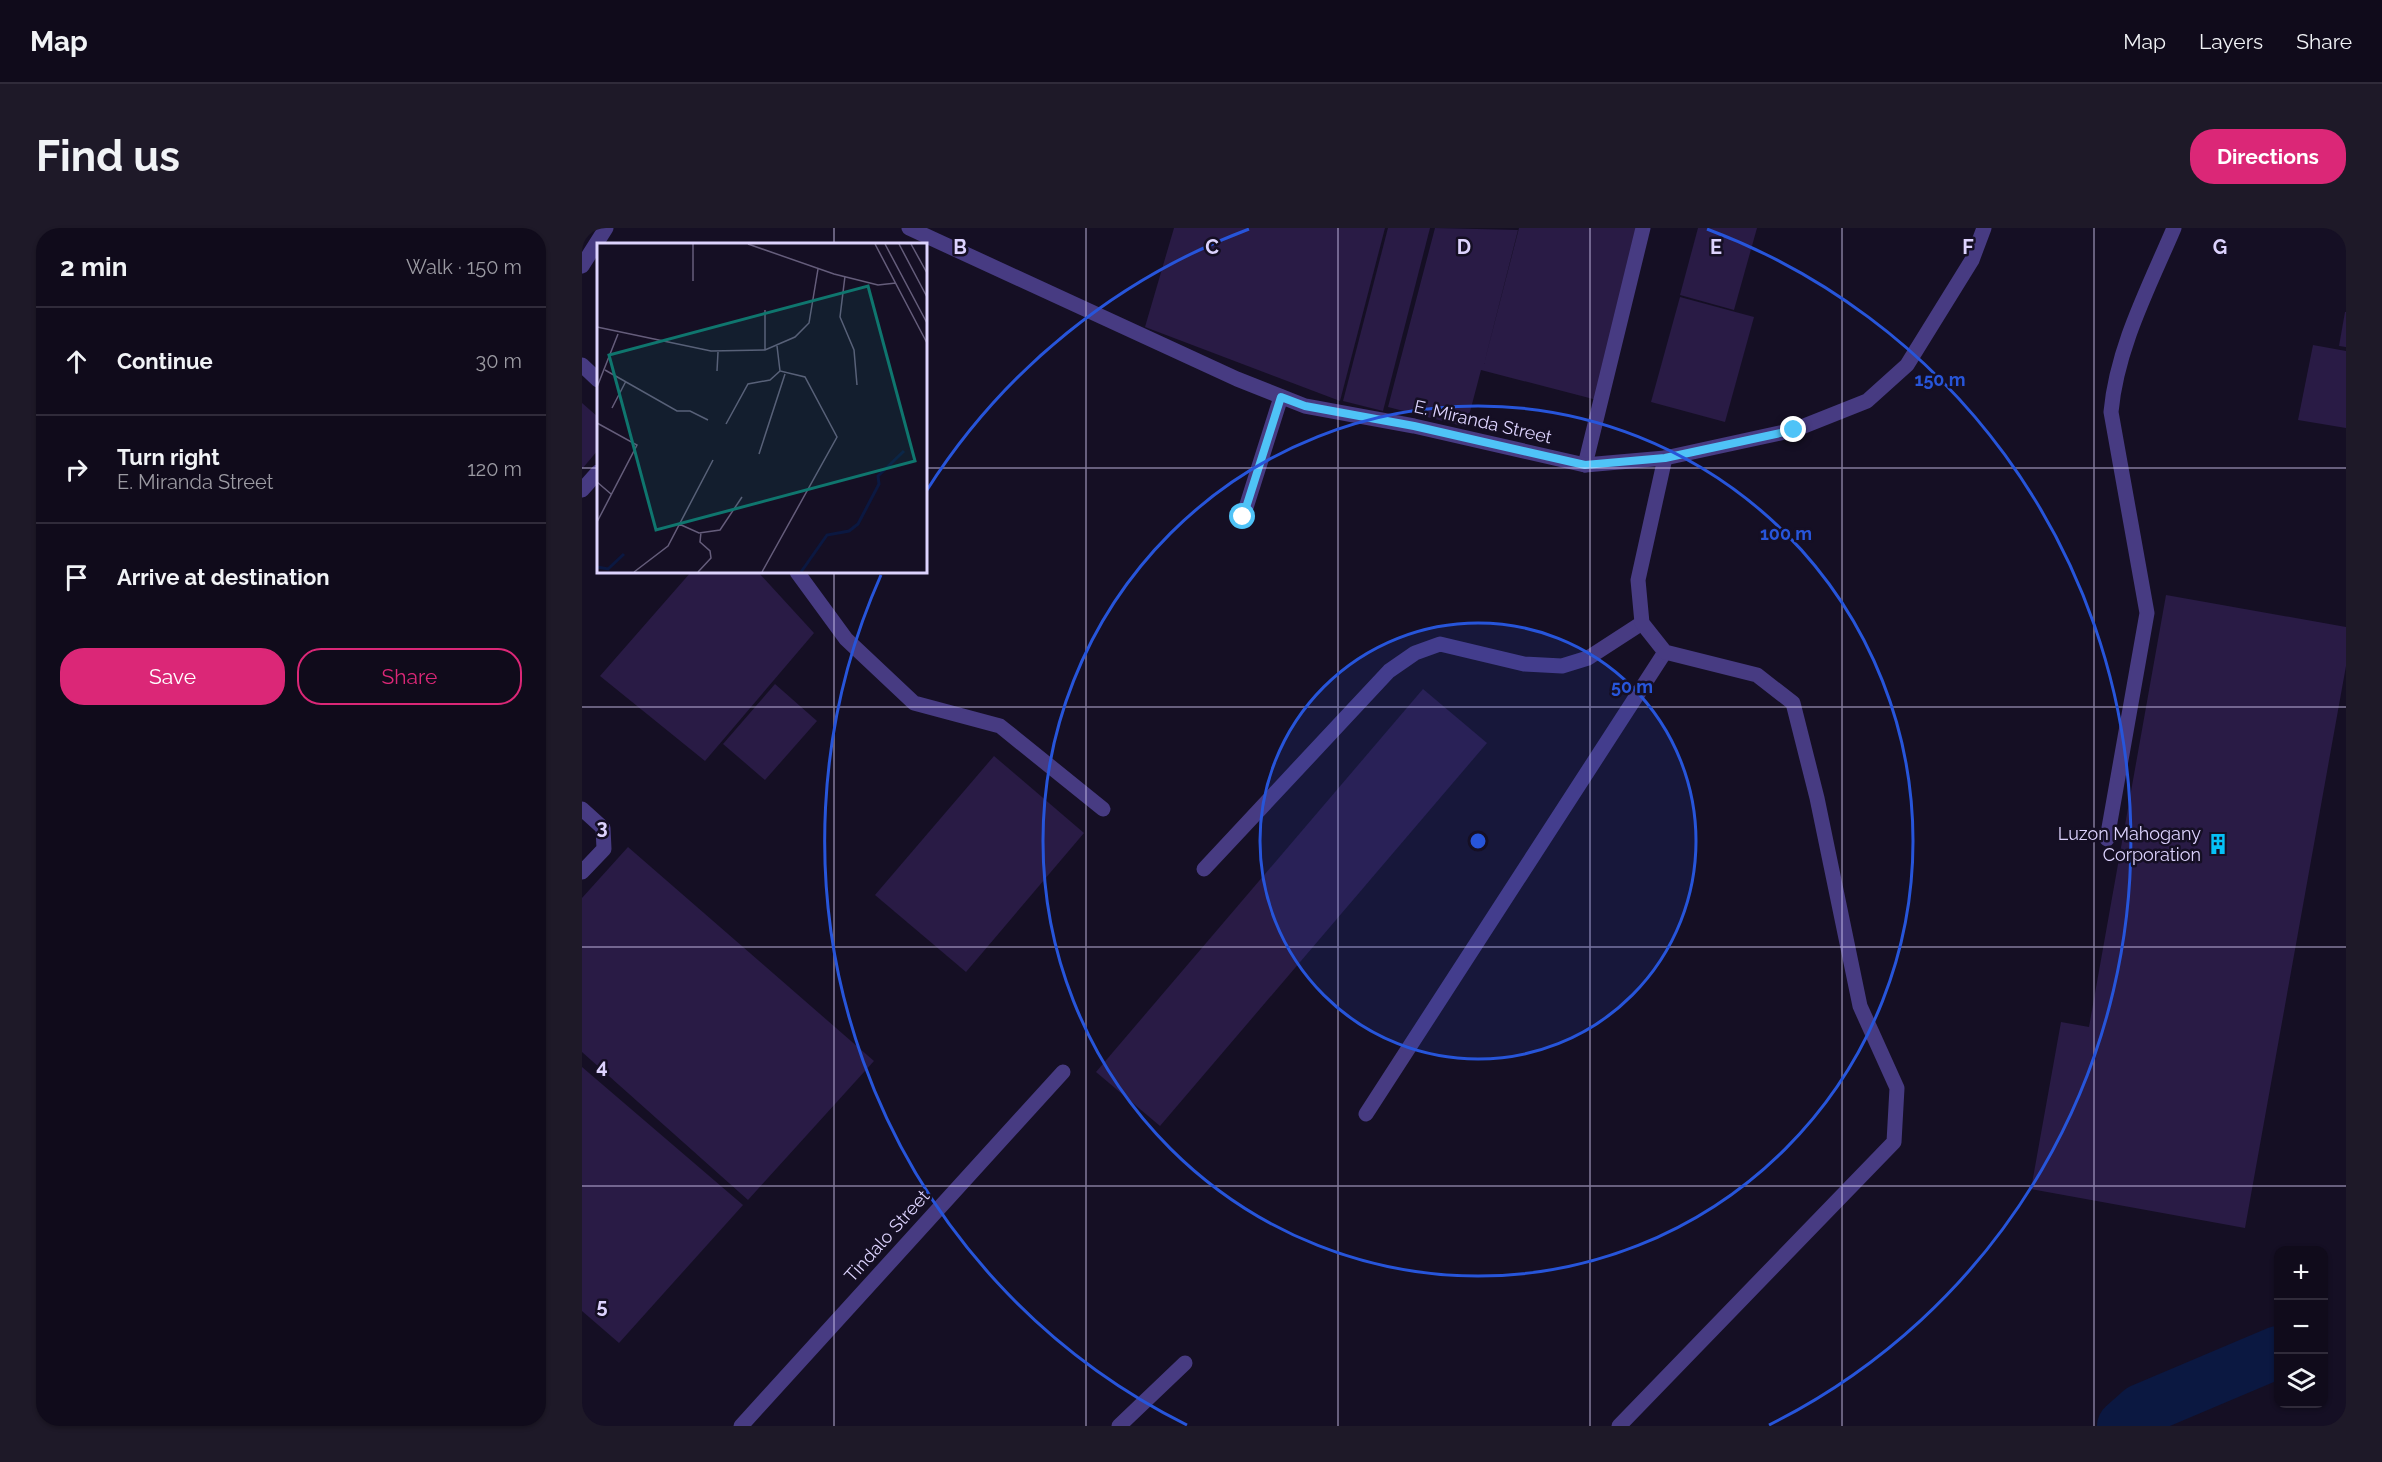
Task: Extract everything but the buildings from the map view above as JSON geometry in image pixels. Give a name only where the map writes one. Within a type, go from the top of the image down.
[{"type":"street","points":[[582,266],[606,228]]},
{"type":"street","name":"E. Miranda Street","points":[[909,228],[1226,375],[1305,406],[1414,426],[1585,465],[1665,458],[1794,430],[1867,401],[1907,365],[1972,260],[1984,228]]},
{"type":"street","points":[[1585,465],[1643,228]]},
{"type":"street","points":[[2107,839],[2147,613],[2111,412],[2114,382],[2125,344],[2174,228]]},
{"type":"street","points":[[582,365],[597,379]]},
{"type":"street","points":[[1243,517],[1281,397]]},
{"type":"street","points":[[1619,1426],[1894,1142],[1897,1088],[1860,1006],[1817,798],[1793,703],[1757,675],[1665,652],[1642,623],[1638,580],[1665,458]]},
{"type":"street","points":[[582,490],[597,473]]},
{"type":"street","points":[[798,573],[846,639],[914,703],[1000,726],[1103,809]]},
{"type":"street","points":[[1204,869],[1389,671],[1415,653],[1440,644],[1524,664],[1562,666],[1588,658],[1642,623]]},
{"type":"street","points":[[1366,1114],[1665,652]]},
{"type":"street","points":[[582,809],[603,828],[604,849],[582,872]]},
{"type":"street","name":"Tindalo Street","points":[[741,1426],[1062,1072]]},
{"type":"street","points":[[1119,1426],[1185,1363]]},
{"type":"waterway","points":[[2123,1426],[2141,1410],[2274,1354]]},
{"type":"place","name":"Luzon Mahogany Corporation","points":[[2218,844]]},
{"type":"route","points":[[1243,517],[1281,397],[1305,406],[1414,426],[1585,465],[1665,458],[1794,430]]}]
